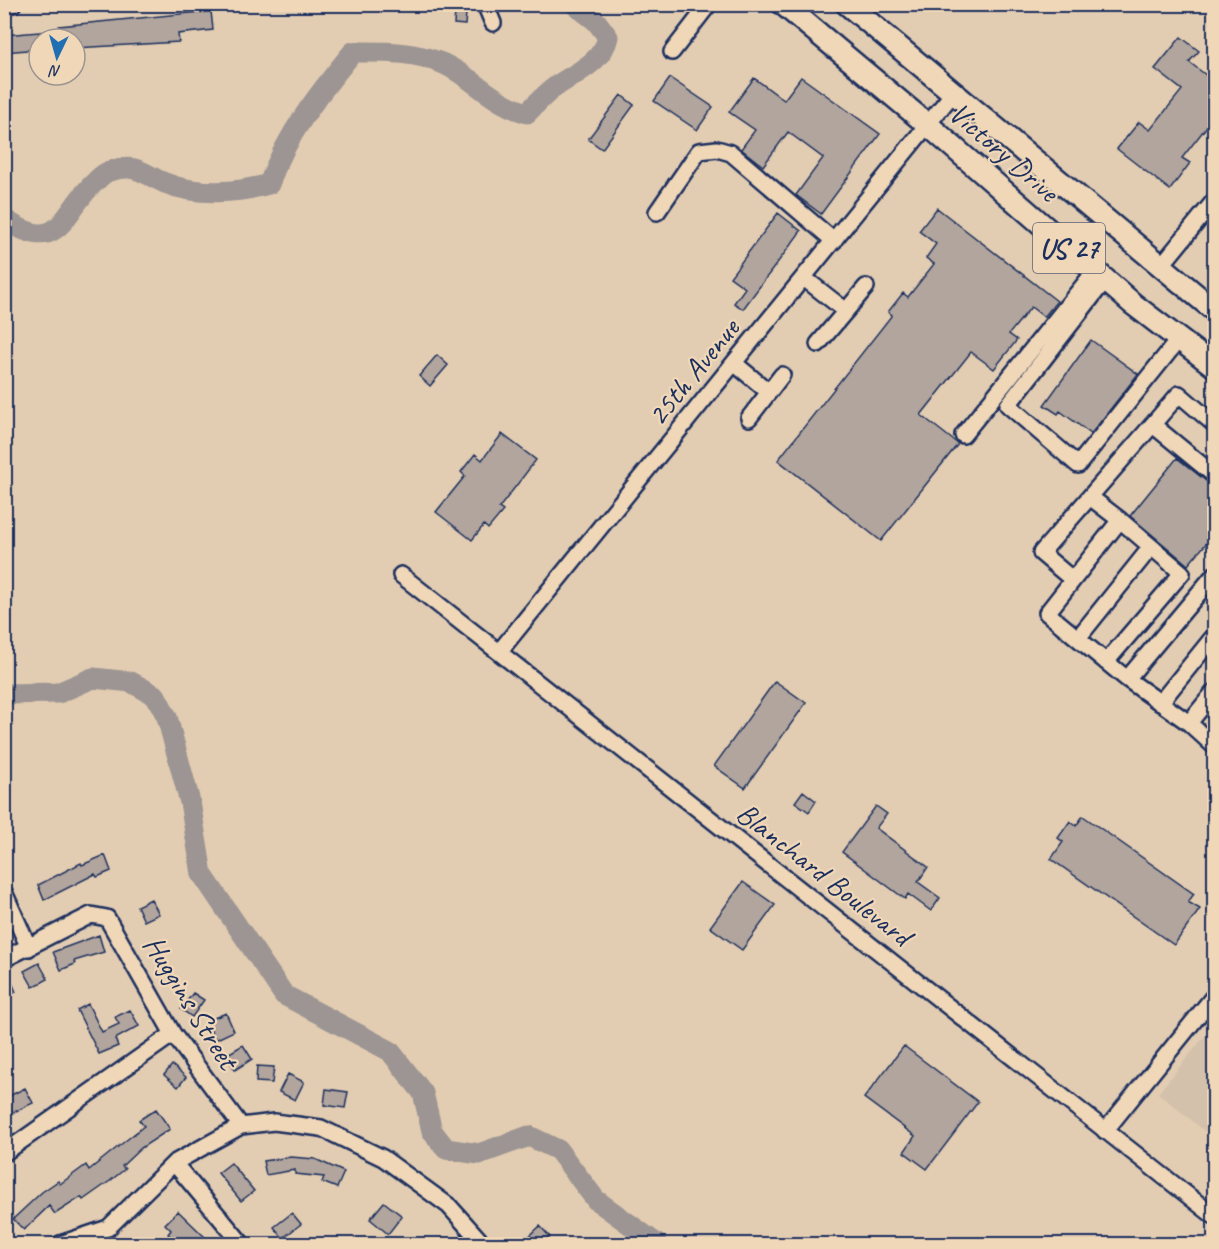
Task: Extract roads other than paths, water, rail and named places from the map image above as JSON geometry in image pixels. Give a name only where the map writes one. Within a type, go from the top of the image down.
[{"type":"highway","name":"Victory Drive","points":[[783,4],[928,125],[1100,275],[1215,366]]},
{"type":"highway","name":"Victory Drive","points":[[847,4],[1215,310]]},
{"type":"street","points":[[4,5],[14,4]]},
{"type":"street","points":[[485,4],[493,23]]},
{"type":"street","points":[[672,52],[709,4]]},
{"type":"street","name":"25th Avenue","points":[[500,652],[954,92]]},
{"type":"street","points":[[657,212],[699,151],[717,149],[731,153],[834,241]]},
{"type":"street","points":[[1161,266],[1215,201]]},
{"type":"street","points":[[1100,275],[1008,405],[1078,465],[1179,339]]},
{"type":"street","points":[[963,435],[1100,275]]},
{"type":"street","points":[[804,278],[846,311]]},
{"type":"street","points":[[818,344],[866,287]]},
{"type":"street","points":[[734,363],[769,392]]},
{"type":"street","points":[[749,418],[782,375]]},
{"type":"street","points":[[1073,580],[1041,553],[1179,394],[1215,424]]},
{"type":"street","points":[[1153,425],[1215,475]]},
{"type":"street","points":[[1090,497],[1182,573],[1106,662]]},
{"type":"street","points":[[1120,520],[1047,613],[1127,679],[1189,723],[1215,746]]},
{"type":"street","points":[[1078,638],[1151,547]]},
{"type":"street","name":"Blanchard Boulevard","points":[[401,575],[1215,1216]]},
{"type":"street","points":[[1127,679],[1215,575]]},
{"type":"street","points":[[1160,703],[1215,636]]},
{"type":"street","points":[[1189,723],[1215,692]]},
{"type":"street","points":[[4,892],[29,948],[4,959]]},
{"type":"street","name":"Huggins Street","points":[[29,948],[91,915],[107,918],[173,1034],[241,1126]]},
{"type":"street","points":[[1105,1131],[1215,996]]},
{"type":"street","points":[[4,1152],[173,1034]]},
{"type":"street","points":[[60,1245],[108,1228],[174,1163],[241,1126],[274,1122],[321,1128],[383,1158],[449,1206],[483,1245]]},
{"type":"street","points":[[174,1163],[242,1245]]},
{"type":"street","points":[[107,1245],[108,1228]]},
{"type":"waterway","points":[[4,219],[23,230],[38,234],[49,232],[59,226],[84,193],[101,176],[119,169],[133,169],[165,183],[190,190],[231,191],[269,184],[294,131],[316,98],[353,52],[399,53],[433,60],[465,76],[503,103],[527,113],[551,90],[594,60],[605,46],[608,37],[596,21],[574,4]]},
{"type":"waterway","points":[[4,694],[58,693],[93,678],[131,682],[156,696],[167,717],[190,802],[202,874],[284,995],[390,1051],[423,1093],[432,1131],[446,1149],[479,1154],[529,1136],[558,1150],[596,1200],[657,1244]]}]
